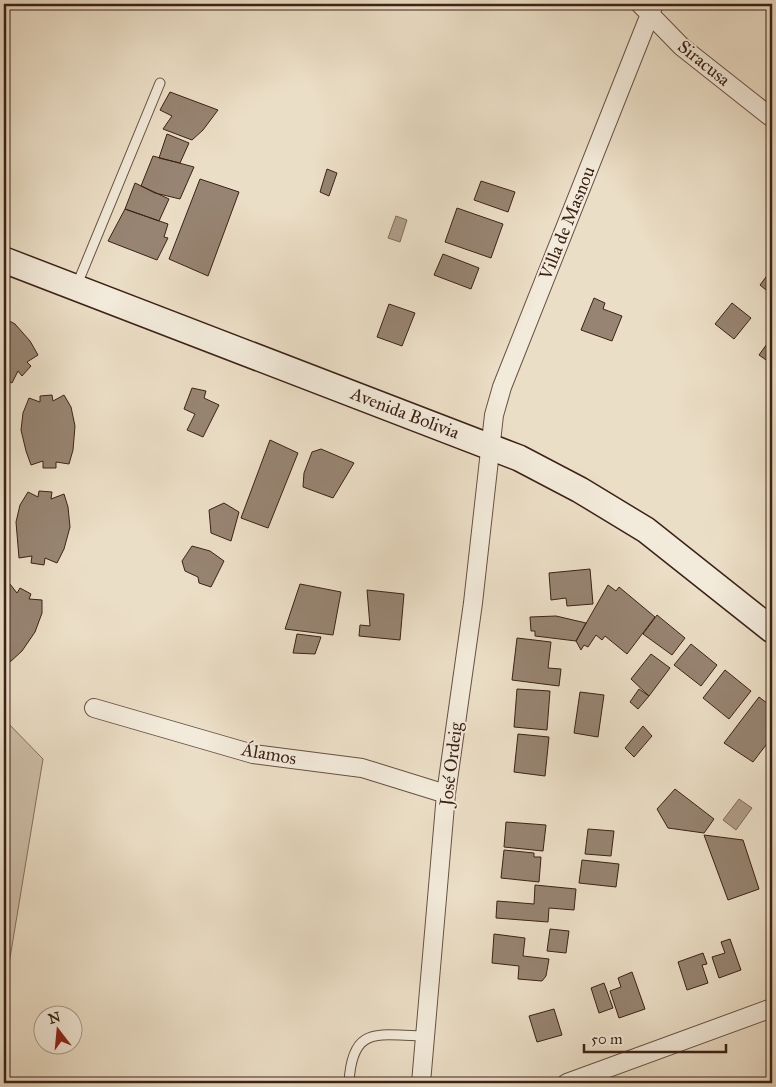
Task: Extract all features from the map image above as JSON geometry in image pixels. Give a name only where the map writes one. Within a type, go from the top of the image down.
[{"type":"street","name":"Siracusa","points":[[648,7],[682,47],[772,118]]},
{"type":"street","name":"Villa de Masnou","points":[[490,445],[494,415],[502,387],[648,7]]},
{"type":"street","name":"Avenida Bolivia","points":[[4,260],[490,445],[519,458],[580,490],[646,530],[772,630]]},
{"type":"street","name":"José Ordeig","points":[[421,1083],[446,794],[473,603],[490,445]]},
{"type":"street","name":"Álamos","points":[[94,708],[254,754],[362,768],[446,794]]},
{"type":"street","points":[[567,1083],[772,1008]]},
{"type":"lane","points":[[76,288],[160,83]]},
{"type":"lane","points":[[349,1083],[355,1051],[364,1039],[372,1036],[392,1035],[425,1036]]},
{"type":"shaded area","points":[[396,216],[407,220],[400,242],[388,238]]},
{"type":"shaded area","points":[[4,719],[43,759],[4,994]]},
{"type":"shaded area","points":[[739,799],[752,808],[736,830],[723,820]]},
{"type":"building","points":[[170,92],[218,110],[203,130],[192,140],[163,129],[172,116],[160,110]]},
{"type":"building","points":[[167,134],[189,143],[180,163],[159,158]]},
{"type":"building","points":[[153,156],[194,167],[180,199],[155,193],[141,186]]},
{"type":"building","points":[[327,169],[337,173],[329,196],[320,192]]},
{"type":"building","points":[[200,179],[239,192],[208,276],[169,259]]},
{"type":"building","points":[[481,181],[515,192],[508,212],[474,200]]},
{"type":"building","points":[[135,183],[169,199],[159,221],[125,209]]},
{"type":"building","points":[[457,208],[503,224],[491,258],[445,242]]},
{"type":"building","points":[[125,209],[168,224],[164,237],[168,238],[157,260],[108,241]]},
{"type":"building","points":[[443,254],[479,268],[471,289],[434,275]]},
{"type":"building","points":[[772,269],[772,295],[760,285]]},
{"type":"building","points":[[594,298],[605,303],[603,309],[622,316],[612,341],[581,330]]},
{"type":"building","points":[[732,303],[751,318],[734,339],[715,324]]},
{"type":"building","points":[[389,304],[415,313],[402,346],[377,337]]},
{"type":"building","points":[[4,318],[15,324],[30,341],[38,355],[27,362],[31,366],[22,376],[18,371],[12,383],[4,379]]},
{"type":"building","points":[[772,337],[772,364],[759,355]]},
{"type":"building","points":[[192,388],[206,391],[204,398],[219,405],[203,437],[187,430],[195,414],[184,409]]},
{"type":"building","points":[[52,395],[53,401],[64,395],[71,407],[75,426],[73,450],[69,464],[56,462],[56,468],[43,468],[43,461],[31,465],[21,430],[23,413],[29,398],[40,402],[40,396]]},
{"type":"building","points":[[270,440],[298,453],[268,528],[241,518]]},
{"type":"building","points":[[321,449],[354,463],[333,498],[303,487],[304,473],[312,452]]},
{"type":"building","points":[[39,491],[52,492],[51,499],[64,494],[68,507],[70,527],[64,549],[57,563],[45,558],[44,565],[31,563],[32,556],[19,558],[16,522],[20,505],[28,492],[38,497]]},
{"type":"building","points":[[224,503],[239,512],[231,541],[211,533],[209,510]]},
{"type":"building","points":[[192,546],[210,551],[224,561],[211,587],[199,583],[198,577],[185,571],[182,561]]},
{"type":"building","points":[[590,569],[593,604],[567,606],[566,598],[551,600],[549,573]]},
{"type":"building","points":[[10,584],[17,593],[20,588],[31,594],[29,599],[42,600],[42,613],[35,632],[22,651],[10,662],[4,655],[4,589]]},
{"type":"building","points":[[300,584],[341,592],[333,635],[285,629]]},
{"type":"building","points":[[608,585],[616,591],[619,587],[655,617],[627,654],[605,636],[602,640],[596,635],[588,647],[584,645],[581,650],[576,641]]},
{"type":"building","points":[[367,590],[404,594],[400,640],[359,636],[360,625],[370,626]]},
{"type":"building","points":[[657,615],[685,638],[672,655],[643,634]]},
{"type":"building","points":[[556,616],[586,623],[576,641],[535,636],[535,631],[531,631],[530,617]]},
{"type":"building","points":[[297,634],[321,637],[315,654],[293,653]]},
{"type":"building","points":[[517,638],[551,642],[548,668],[561,669],[559,686],[512,680]]},
{"type":"building","points":[[691,644],[717,665],[701,686],[674,665]]},
{"type":"building","points":[[651,654],[670,668],[649,696],[631,679]]},
{"type":"building","points":[[725,670],[751,691],[729,719],[703,698]]},
{"type":"building","points":[[517,689],[550,691],[547,730],[514,727]]},
{"type":"building","points":[[639,689],[649,696],[638,709],[630,702]]},
{"type":"building","points":[[580,692],[604,695],[598,737],[574,733]]},
{"type":"building","points":[[759,697],[772,707],[772,737],[753,762],[724,743]]},
{"type":"building","points":[[643,726],[652,736],[634,757],[625,748]]},
{"type":"building","points":[[518,734],[549,737],[545,776],[514,772]]},
{"type":"building","points":[[772,741],[772,755],[766,750]]},
{"type":"building","points":[[675,789],[714,819],[704,833],[668,828],[657,809]]},
{"type":"building","points":[[506,822],[546,825],[543,851],[504,847]]},
{"type":"building","points":[[588,829],[614,831],[611,856],[585,854]]},
{"type":"building","points":[[704,835],[743,840],[759,889],[728,900]]},
{"type":"building","points":[[504,850],[534,853],[534,857],[541,857],[539,882],[501,878]]},
{"type":"building","points":[[582,860],[619,864],[616,887],[579,883]]},
{"type":"building","points":[[535,885],[576,889],[574,910],[549,908],[548,922],[496,918],[497,901],[534,904]]},
{"type":"building","points":[[550,929],[569,931],[566,953],[547,951]]},
{"type":"building","points":[[494,934],[525,938],[523,956],[549,959],[546,976],[542,981],[518,979],[519,966],[492,963]]},
{"type":"building","points":[[730,939],[741,970],[719,978],[712,957],[725,953],[721,942]]},
{"type":"building","points":[[703,953],[707,964],[702,965],[708,983],[687,990],[678,962]]},
{"type":"building","points":[[632,972],[645,1009],[619,1018],[610,991],[621,987],[618,978]]},
{"type":"building","points":[[604,983],[613,1008],[599,1013],[591,988]]},
{"type":"building","points":[[554,1009],[562,1035],[537,1042],[529,1016]]}]
